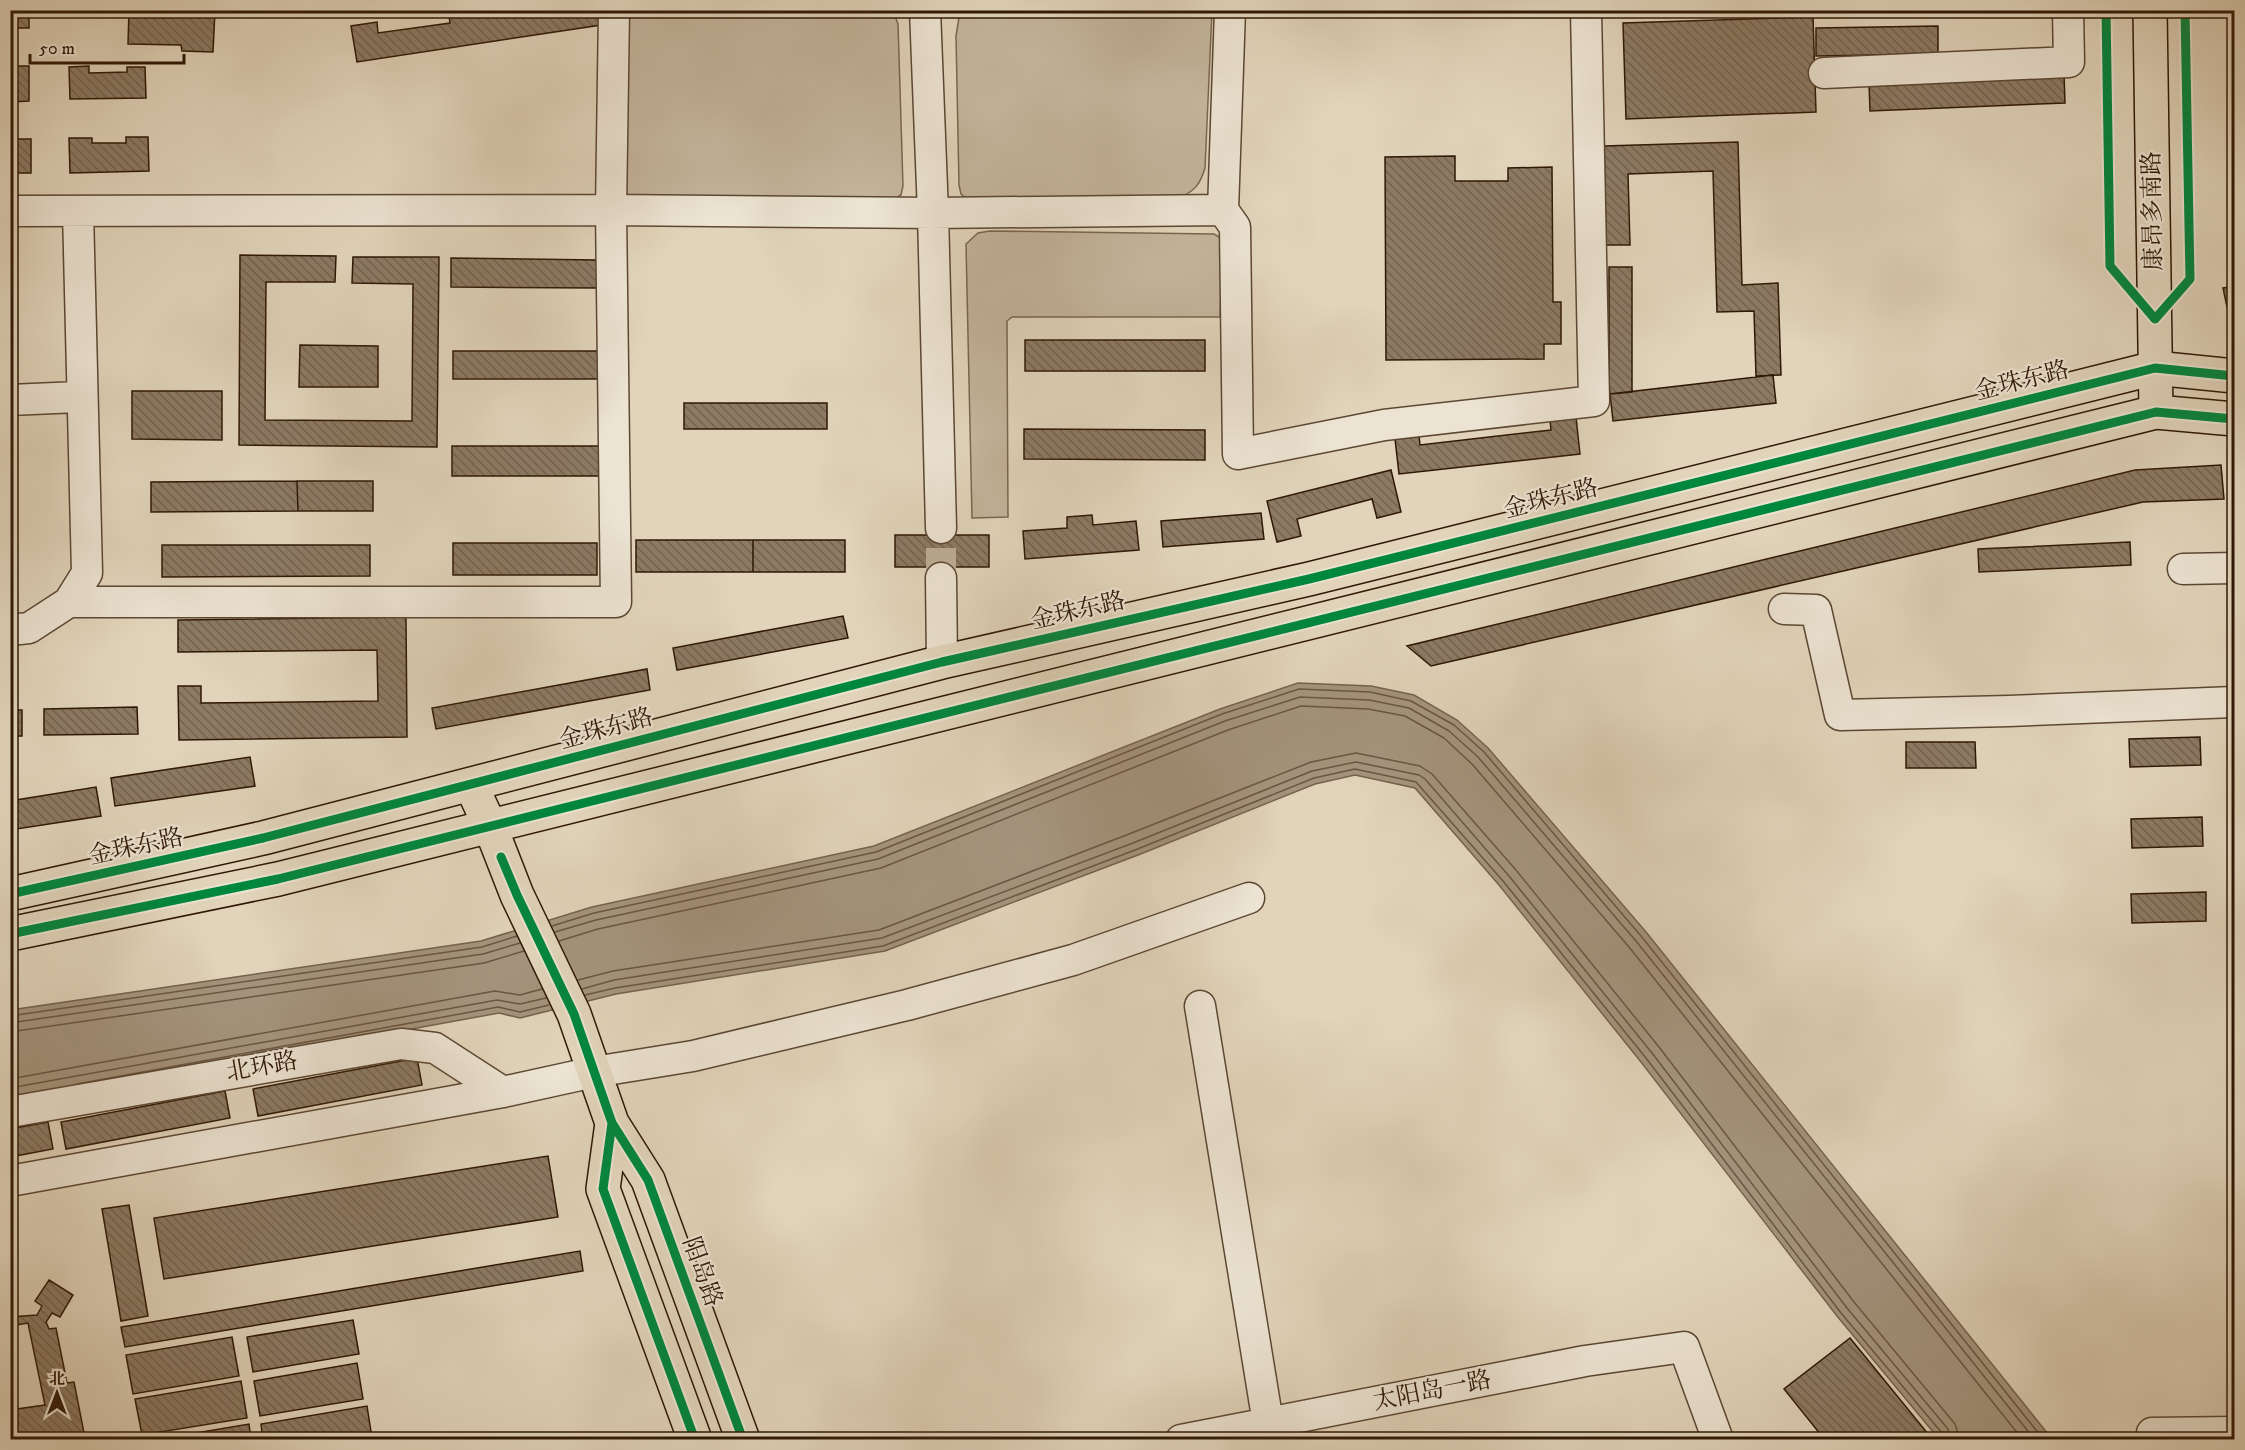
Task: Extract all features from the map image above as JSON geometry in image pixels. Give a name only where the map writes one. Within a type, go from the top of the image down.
[{"type":"main road","name":"康昂多南路","points":[[2150,10],[2156,412]]},
{"type":"main road","name":"金珠东路","points":[[10,894],[263,838],[942,662],[1309,579],[2155,368],[2235,376]]},
{"type":"main road","points":[[10,934],[278,879],[2156,412],[2235,419]]},
{"type":"main road","name":"阳岛路","points":[[471,785],[517,895],[574,1014],[612,1124],[648,1180],[743,1440]]},
{"type":"main road","name":"阳岛路","points":[[612,1124],[603,1189],[696,1440]]},
{"type":"street","points":[[69,602],[616,602],[611,210],[614,10]]},
{"type":"street","points":[[926,10],[941,528]]},
{"type":"street","points":[[1230,10],[1223,210],[1235,227],[1238,454],[1384,425],[1594,401],[1586,10]]},
{"type":"street","points":[[1824,73],[2069,62],[2068,10]]},
{"type":"street","points":[[10,211],[611,210],[933,213],[1223,210]]},
{"type":"street","points":[[10,630],[29,628],[69,602],[87,573],[78,211]]},
{"type":"street","points":[[10,400],[78,398]]},
{"type":"street","points":[[2183,569],[2235,568]]},
{"type":"street","points":[[940,578],[942,662]]},
{"type":"street","points":[[1784,609],[1816,610],[1840,715],[2235,702]]},
{"type":"street","points":[[10,1181],[503,1092],[594,1072],[693,1056],[907,1005],[1073,960],[1249,898]]},
{"type":"street","points":[[1200,1006],[1268,1423]]},
{"type":"street","name":"北环路","points":[[10,1112],[401,1044],[435,1048],[503,1092]]},
{"type":"street","name":"太阳岛一路","points":[[1181,1440],[1585,1361],[1684,1347],[1718,1440]]},
{"type":"street","points":[[2152,1433],[2235,1432]]},
{"type":"shaded area","points":[[625,11],[893,11],[898,24],[903,186],[901,195],[896,198],[629,198],[625,189]]},
{"type":"shaded area","points":[[960,11],[1212,11],[1205,168],[1201,179],[1192,190],[1178,198],[967,199],[961,194],[959,185],[956,36]]},
{"type":"shaded area","points":[[990,231],[1214,234],[1223,239],[1220,317],[1012,317],[1007,321],[1008,517],[972,518],[966,244],[978,233]]},
{"type":"water","points":[[1298,683],[1371,686],[1414,695],[1457,720],[1488,748],[1646,932],[2052,1439],[1939,1439],[1837,1316],[1641,1062],[1499,885],[1415,788],[1355,775],[1315,784],[1138,855],[885,951],[616,994],[520,1018],[499,1013],[11,1102],[11,1010],[481,941],[592,907],[874,846],[1220,709]]},
{"type":"building","points":[[10,10],[29,10],[29,28],[10,28]]},
{"type":"building","points":[[129,10],[215,10],[213,52],[182,51],[181,45],[128,44]]},
{"type":"building","points":[[448,10],[488,10],[489,17],[530,10],[599,10],[601,25],[357,62],[351,26],[377,22],[378,33],[450,23]]},
{"type":"building","points":[[1813,17],[1816,112],[1626,119],[1623,23]]},
{"type":"building","points":[[1938,26],[1938,54],[1816,56],[1816,28]]},
{"type":"building","points":[[2234,49],[2234,239],[2230,239],[2228,50]]},
{"type":"building","points":[[10,66],[29,66],[29,101],[10,102]]},
{"type":"building","points":[[89,66],[89,73],[127,72],[127,67],[145,67],[146,98],[70,99],[69,67]]},
{"type":"building","points":[[2064,74],[2065,103],[1870,111],[1869,83]]},
{"type":"building","points":[[126,137],[148,137],[149,171],[70,173],[69,138],[92,138],[92,143],[126,143]]},
{"type":"building","points":[[10,139],[31,139],[31,173],[10,173]]},
{"type":"building","points":[[1738,142],[1742,285],[1778,283],[1781,375],[1756,376],[1754,311],[1717,312],[1713,171],[1628,174],[1630,245],[1606,245],[1604,146]]},
{"type":"building","points":[[1455,156],[1455,181],[1508,181],[1508,168],[1552,167],[1553,302],[1561,302],[1561,344],[1544,344],[1544,359],[1386,360],[1385,157]]},
{"type":"building","points":[[2230,239],[2234,239],[2234,323],[2227,307],[2223,288],[2231,287]]},
{"type":"building","points":[[240,255],[336,256],[335,282],[266,282],[265,420],[412,421],[413,284],[352,283],[353,257],[439,257],[437,447],[239,445]]},
{"type":"building","points":[[451,258],[598,260],[598,288],[451,287]]},
{"type":"building","points":[[1609,267],[1632,267],[1632,392],[1610,394]]},
{"type":"building","points":[[1025,340],[1205,340],[1205,371],[1025,371]]},
{"type":"building","points":[[300,345],[378,346],[378,387],[299,387]]},
{"type":"building","points":[[453,351],[598,351],[598,379],[453,379]]},
{"type":"building","points":[[1773,375],[1776,403],[1613,421],[1610,394]]},
{"type":"building","points":[[132,391],[222,391],[222,440],[132,439]]},
{"type":"building","points":[[684,403],[827,403],[827,429],[684,429]]},
{"type":"building","points":[[1576,417],[1580,454],[1399,474],[1395,439],[1419,436],[1420,445],[1551,430],[1550,420]]},
{"type":"building","points":[[1024,429],[1205,430],[1205,460],[1024,459]]},
{"type":"building","points":[[452,446],[599,446],[599,476],[452,476]]},
{"type":"building","points":[[2221,465],[2224,499],[2143,502],[1431,666],[1407,646],[2135,470]]},
{"type":"building","points":[[1391,470],[1401,512],[1377,518],[1372,499],[1297,519],[1301,536],[1277,542],[1267,501]]},
{"type":"building","points":[[297,481],[298,511],[151,512],[151,482]]},
{"type":"building","points":[[297,481],[373,481],[373,511],[298,511]]},
{"type":"building","points":[[1261,513],[1264,539],[1163,547],[1161,521]]},
{"type":"building","points":[[1092,515],[1093,525],[1136,521],[1139,550],[1025,559],[1023,531],[1067,528],[1067,517]]},
{"type":"building","points":[[895,535],[989,535],[989,567],[895,567]]},
{"type":"building","points":[[636,540],[753,540],[753,572],[636,572]]},
{"type":"building","points":[[753,540],[845,540],[845,572],[753,572]]},
{"type":"building","points":[[2130,542],[2131,565],[1979,572],[1978,549]]},
{"type":"building","points":[[453,543],[597,543],[597,575],[453,575]]},
{"type":"building","points":[[162,545],[370,545],[370,576],[162,577]]},
{"type":"building","points":[[843,616],[848,638],[677,670],[673,648]]},
{"type":"building","points":[[406,617],[407,737],[179,740],[178,686],[201,686],[201,703],[378,701],[377,650],[178,652],[178,620]]},
{"type":"building","points":[[647,669],[650,690],[436,729],[432,708]]},
{"type":"building","points":[[137,707],[138,734],[44,735],[44,709]]},
{"type":"building","points":[[10,710],[22,710],[22,736],[10,736]]},
{"type":"building","points":[[2200,737],[2201,765],[2130,767],[2129,739]]},
{"type":"building","points":[[1906,742],[1975,742],[1976,768],[1906,768]]},
{"type":"building","points":[[250,757],[255,786],[115,806],[111,778]]},
{"type":"building","points":[[96,787],[101,816],[10,830],[10,801]]},
{"type":"building","points":[[2202,817],[2203,846],[2132,848],[2131,819]]},
{"type":"building","points":[[2206,892],[2206,921],[2132,923],[2131,894]]},
{"type":"building","points":[[417,1058],[422,1085],[258,1116],[253,1089]]},
{"type":"building","points":[[225,1091],[230,1118],[66,1149],[61,1122]]},
{"type":"building","points":[[48,1122],[53,1149],[10,1157],[10,1129]]},
{"type":"building","points":[[548,1156],[558,1217],[164,1279],[154,1218]]},
{"type":"building","points":[[129,1205],[148,1316],[121,1321],[102,1209]]},
{"type":"building","points":[[580,1251],[583,1271],[125,1347],[121,1327]]},
{"type":"building","points":[[49,1280],[73,1295],[60,1317],[52,1313],[46,1322],[49,1329],[56,1328],[67,1383],[74,1382],[85,1438],[10,1440],[10,1410],[45,1405],[28,1323],[10,1326],[10,1317],[37,1315],[42,1306],[35,1301]]},
{"type":"building","points":[[353,1320],[359,1354],[253,1372],[247,1337]]},
{"type":"building","points":[[232,1337],[239,1376],[133,1394],[126,1355]]},
{"type":"building","points":[[1850,1338],[1933,1440],[1825,1440],[1784,1389]]},
{"type":"building","points":[[357,1363],[363,1399],[260,1416],[254,1381]]},
{"type":"building","points":[[241,1381],[247,1418],[142,1435],[135,1399]]},
{"type":"building","points":[[367,1406],[372,1438],[263,1440],[261,1424]]},
{"type":"building","points":[[249,1424],[251,1440],[154,1440]]},
{"type":"building","points":[[1429,1434],[1431,1440],[1399,1440]]},
{"type":"tunnel","points":[[941,528],[941,578]]},
{"type":"cycle path","points":[[2106,10],[2110,266],[2155,319],[2190,279],[2185,10]]},
{"type":"cycle path","points":[[10,894],[263,838],[942,662],[1309,579],[2155,368],[2234,376]]},
{"type":"cycle path","points":[[10,934],[278,879],[2156,412],[2234,419]]},
{"type":"cycle path","points":[[501,857],[574,1014],[612,1123],[648,1180],[743,1440]]},
{"type":"cycle path","points":[[612,1123],[603,1189],[695,1440]]}]
